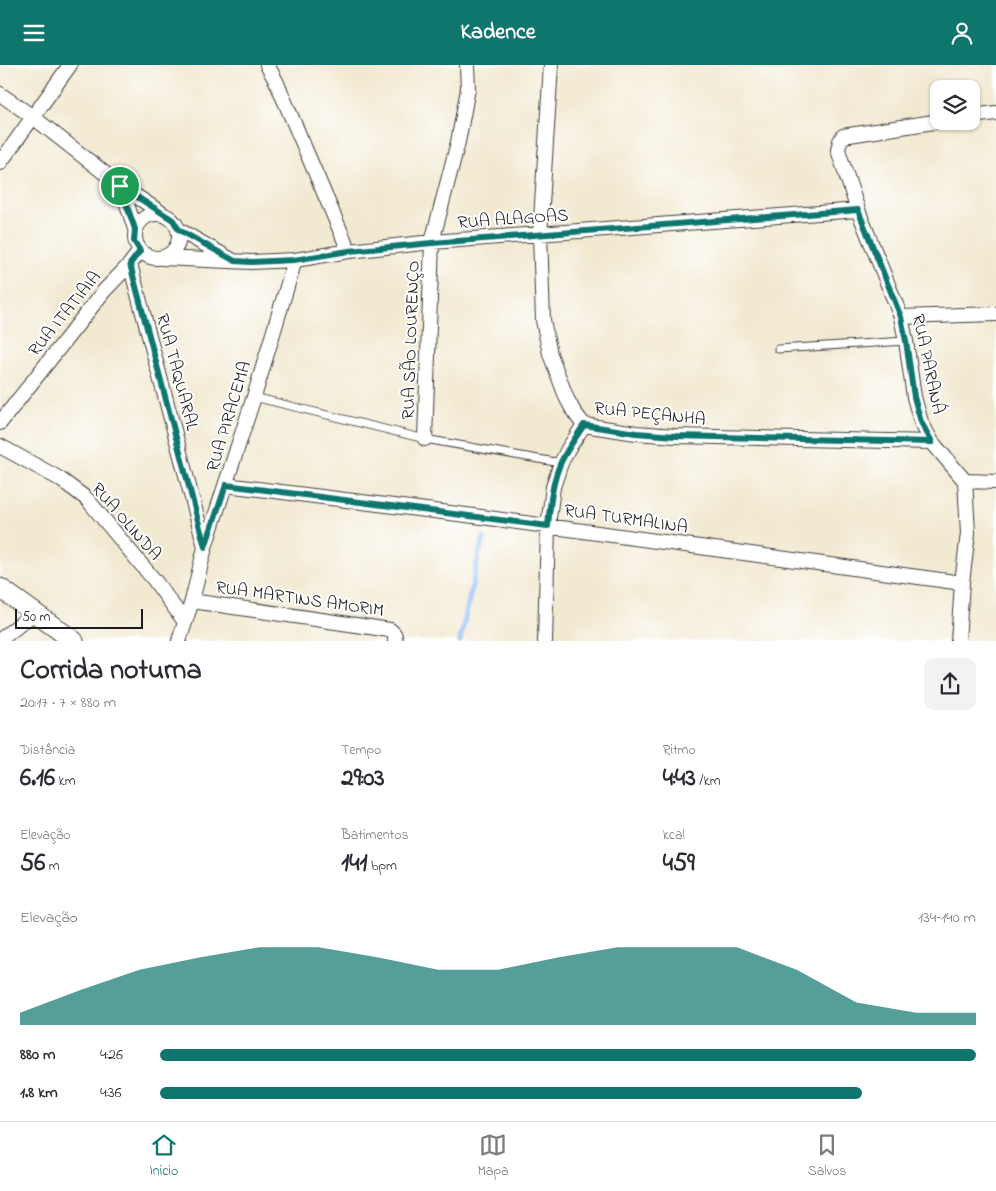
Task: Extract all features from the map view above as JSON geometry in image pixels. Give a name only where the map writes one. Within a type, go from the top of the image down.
[{"type":"main road","points":[[0,588],[74,641]]},
{"type":"street","points":[[0,163],[70,65]]},
{"type":"street","points":[[267,65],[276,81],[349,251]]},
{"type":"street","name":"RUA SÃO LOURENÇO","points":[[425,439],[432,243],[458,142],[468,89],[467,65]]},
{"type":"street","name":"RUA PEÇANHA","points":[[551,65],[540,235],[543,320],[550,354],[567,399],[584,425],[636,433],[675,436],[932,442]]},
{"type":"street","name":"RUA ALAGOAS","points":[[0,94],[33,117],[120,186],[173,220],[179,230],[235,261],[294,260],[349,251],[432,243],[858,210]]},
{"type":"street","points":[[980,116],[996,113]]},
{"type":"street","name":"RUA PARANÁ","points":[[930,123],[843,136],[838,151],[858,210],[901,317],[914,397],[921,422],[932,442],[965,481]]},
{"type":"street","points":[[120,186],[135,229],[134,241],[140,251],[150,257],[235,261]]},
{"type":"street","points":[[135,229],[141,219],[151,213],[163,214]]},
{"type":"street","points":[[162,258],[176,247],[179,230]]},
{"type":"street","name":"RUA ITATIAIA","points":[[0,423],[104,291],[140,251]]},
{"type":"street","name":"RUA PIRACEMA","points":[[179,641],[192,601],[205,547],[254,397],[294,260]]},
{"type":"street","name":"RUA TAQUARAL","points":[[130,264],[205,547]]},
{"type":"street","points":[[901,317],[996,314]]},
{"type":"street","points":[[545,641],[548,526],[553,487],[568,449],[584,425]]},
{"type":"street","name":"RUA OLINDA","points":[[0,446],[60,479],[87,499],[155,581],[185,622]]},
{"type":"street","points":[[958,641],[968,533],[965,481],[996,482]]},
{"type":"street","name":"RUA TURMALINA","points":[[226,485],[548,526],[962,583]]},
{"type":"street","name":"RUA MARTINS AMORIM","points":[[192,601],[390,630],[394,633],[395,641]]},
{"type":"street","points":[[0,640],[34,613]]},
{"type":"lane","points":[[778,349],[906,341]]},
{"type":"lane","points":[[254,397],[425,439],[561,463]]},
{"type":"waterway","points":[[460,641],[484,538]]},
{"type":"route","points":[[120,186],[173,220],[179,230],[235,261],[251,262],[294,260],[349,251],[432,243],[858,210],[901,317],[914,397],[921,422],[932,442],[675,436],[636,433],[584,425],[561,463],[553,487],[548,526],[226,485],[205,547],[130,264],[140,251],[134,241],[135,229],[120,186]]}]
